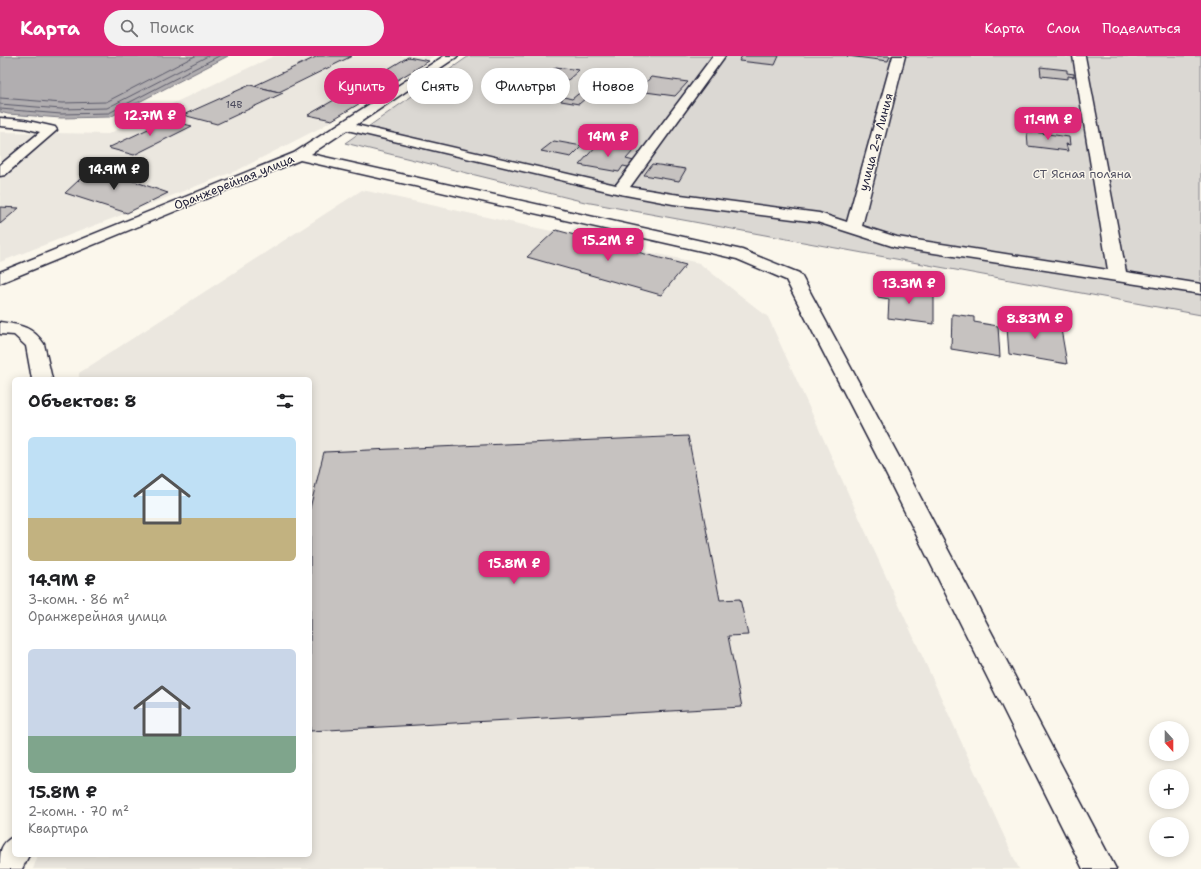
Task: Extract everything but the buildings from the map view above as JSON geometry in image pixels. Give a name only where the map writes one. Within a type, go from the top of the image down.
[{"type":"street","name":"Оранжерейная улица","points":[[0,278],[299,156],[452,56]]},
{"type":"street","points":[[620,190],[719,56]]},
{"type":"street","name":"улица 2-я Линия","points":[[853,228],[899,56]]},
{"type":"street","points":[[1079,56],[1118,276]]},
{"type":"street","points":[[0,122],[24,124],[50,130],[0,172]]},
{"type":"street","points":[[345,126],[620,190],[673,199],[819,218],[895,242],[1201,289]]},
{"type":"street","points":[[299,156],[742,255],[793,277],[894,468],[1100,869]]},
{"type":"street","points":[[0,328],[19,330],[35,344],[42,377]]},
{"type":"street","points":[[5,869],[12,856]]},
{"type":"shaded area","points":[[274,56],[434,56],[415,68],[407,68],[407,73],[399,78],[399,68],[324,68],[324,104],[358,104],[320,128],[238,170],[0,262],[0,132],[108,134]]},
{"type":"shaded area","points":[[362,190],[699,263],[768,317],[1019,869],[33,869],[37,857],[312,857],[312,377],[79,377],[79,373]]},
{"type":"green space","name":"СТ Ясная поляна","points":[[469,56],[1201,56],[1201,315],[585,202],[345,143],[407,100],[407,104],[473,104],[473,68],[452,68]]},
{"type":"water","points":[[0,56],[228,56],[110,117],[61,118],[8,114],[0,112]]}]
